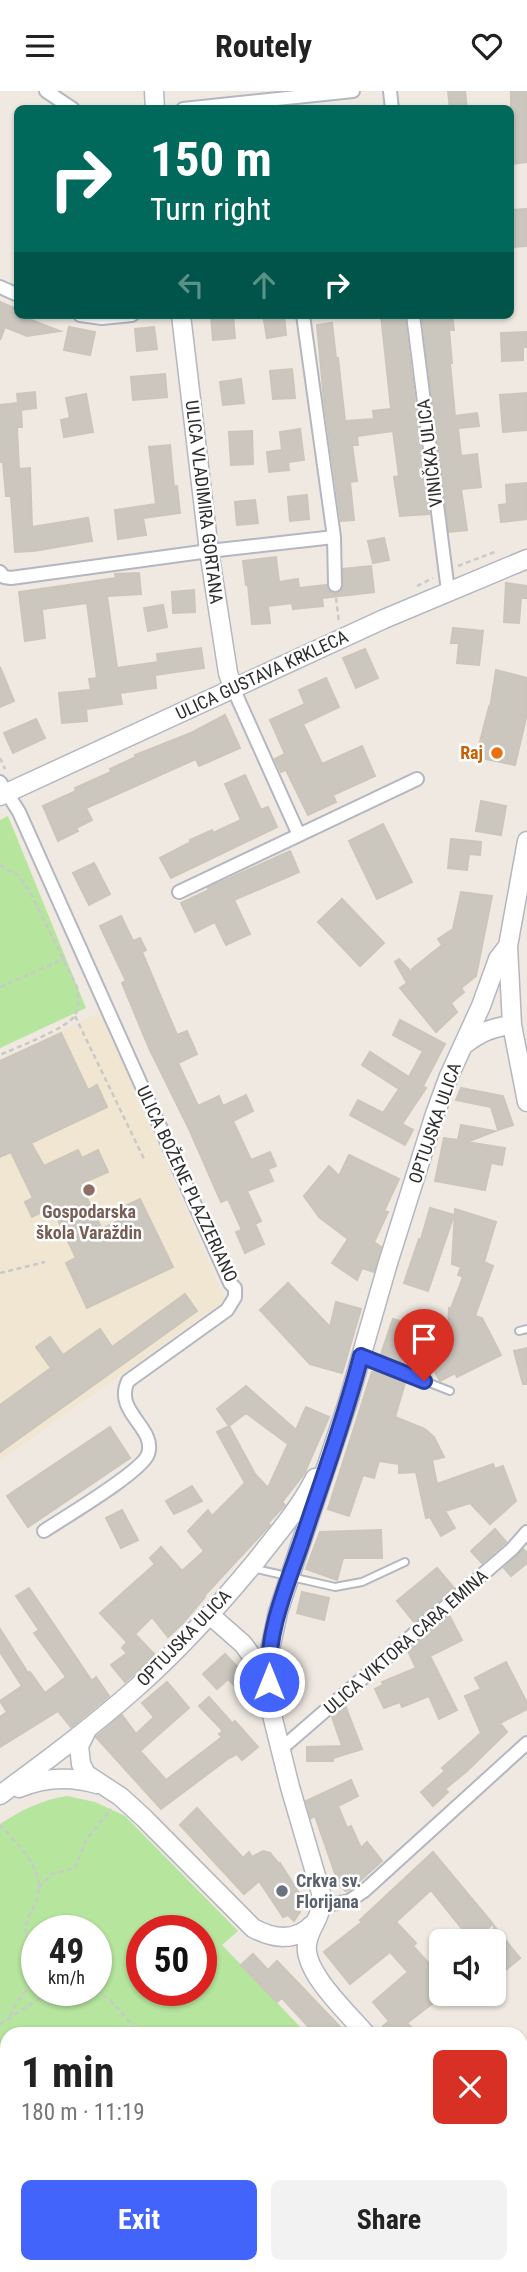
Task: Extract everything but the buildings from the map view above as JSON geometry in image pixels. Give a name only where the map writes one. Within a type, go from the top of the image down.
[{"type":"main road","name":"ULICA VLADIMIRA GORTANA","points":[[181,319],[209,551],[228,673],[233,688]]},
{"type":"main road","name":"ULICA GUSTAVA KRKLECA","points":[[3,786],[233,688],[447,591],[527,559]]},
{"type":"main road","points":[[462,1046],[481,1006],[498,959],[508,946],[520,913],[527,841]]},
{"type":"main road","points":[[508,946],[512,1025],[527,1102]]},
{"type":"main road","name":"OPTUJSKA ULICA","points":[[272,1710],[268,1659],[274,1624],[339,1431],[435,1114],[462,1046],[482,1031],[512,1025]]},
{"type":"main road","name":"OPTUJSKA ULICA","points":[[0,1796],[88,1730],[136,1688],[210,1615],[292,1516],[339,1431]]},
{"type":"main road","points":[[210,1615],[243,1644],[263,1679],[290,1787],[317,1876],[320,1913],[307,1941],[306,1953],[319,1979],[360,2027]]},
{"type":"main road","points":[[88,1730],[79,1746],[80,1764],[86,1774],[114,1792],[253,1928],[280,1938],[306,1931],[320,1913]]},
{"type":"main road","points":[[0,1796],[26,1785],[55,1778],[86,1781],[114,1792]]},
{"type":"street","points":[[46,91],[67,105]]},
{"type":"street","points":[[258,105],[353,91]]},
{"type":"street","points":[[304,319],[334,537],[335,585]]},
{"type":"street","name":"VINIČKA ULICA","points":[[414,319],[447,591]]},
{"type":"street","points":[[0,572],[4,577],[11,578],[334,537]]},
{"type":"street","points":[[233,688],[299,835]]},
{"type":"street","points":[[179,892],[417,779]]},
{"type":"street","name":"ULICA BOŽENE PLAZZERIANO","points":[[3,786],[19,813],[230,1283],[235,1288],[235,1297],[227,1310],[128,1381],[124,1389],[125,1402],[149,1441],[148,1455],[134,1470],[44,1531]]},
{"type":"street","name":"ULICA VIKTORA CARA EMINA","points":[[281,1749],[512,1549],[527,1532]]},
{"type":"street","points":[[320,1913],[349,1901],[364,1891],[527,1743]]},
{"type":"lane","points":[[519,1331],[527,1329]]},
{"type":"lane","points":[[361,1356],[450,1391]]},
{"type":"lane","points":[[251,1567],[335,1587],[362,1582],[405,1562]]},
{"type":"path","points":[[456,567],[497,551]]},
{"type":"path","points":[[335,585],[339,622]]},
{"type":"path","points":[[0,758],[3,786]]},
{"type":"path","points":[[0,865],[19,876],[30,892],[64,959],[79,1000],[75,1016],[66,1025],[0,1054]]},
{"type":"path","points":[[0,987],[64,959]]},
{"type":"path","points":[[75,1016],[145,1161]]},
{"type":"path","points":[[0,1273],[45,1262]]},
{"type":"path","points":[[39,1887],[52,1874],[75,1868],[86,1840],[114,1792]]},
{"type":"path","points":[[0,1825],[37,1871],[37,1899],[29,1915]]},
{"type":"path","points":[[10,2016],[14,2005],[21,1997]]},
{"type":"path","points":[[112,2002],[134,2027]]},
{"type":"path","points":[[0,2024],[27,2006]]},
{"type":"shaded area","name":"Gospodarska škola Varaždin","points":[[101,1012],[225,1300],[0,1461],[0,1059]]},
{"type":"green space","points":[[8,816],[86,1008],[0,1048],[0,820]]},
{"type":"green space","points":[[67,1796],[95,1802],[125,1816],[238,1931],[222,1945],[300,2027],[0,2027],[0,1824],[32,1806]]},
{"type":"place","name":"Raj","points":[[497,753]]},
{"type":"place","name":"Gospodarska škola Varaždin","points":[[89,1190]]},
{"type":"place","name":"Crkva sv. Florijana","points":[[282,1891]]},
{"type":"route","points":[[269,1682],[271,1636],[361,1356],[424,1381]]}]
